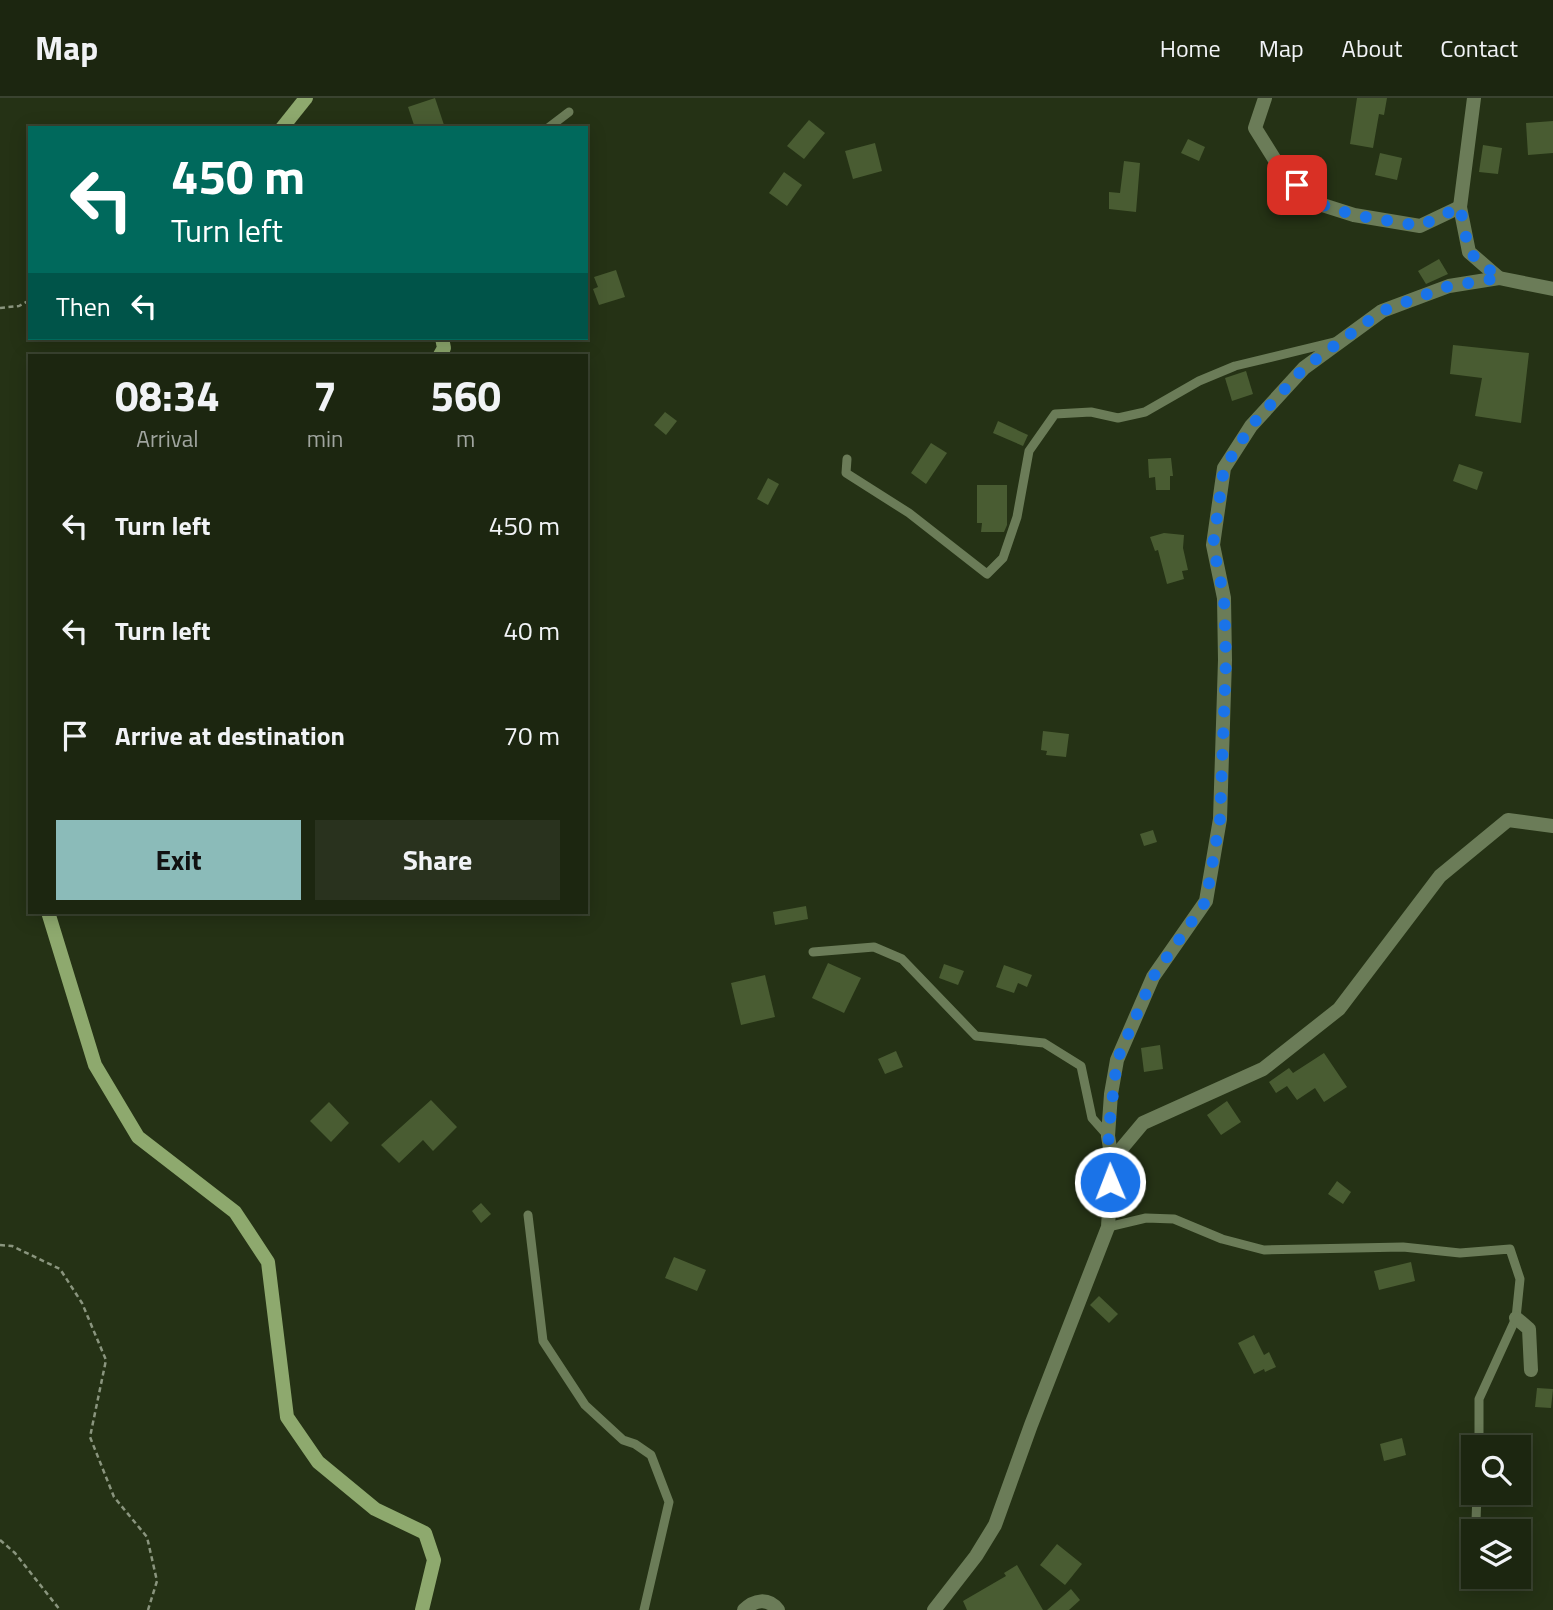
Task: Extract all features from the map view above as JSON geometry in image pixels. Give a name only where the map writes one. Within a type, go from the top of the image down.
[{"type":"street","points":[[284,126],[306,98]]},
{"type":"street","points":[[1265,98],[1255,128],[1280,168],[1313,202],[1354,215],[1420,226],[1460,207]]},
{"type":"street","points":[[1474,98],[1460,207],[1469,252],[1499,278]]},
{"type":"street","points":[[934,1610],[976,1556],[995,1525],[1108,1227],[1112,1160],[1108,1136],[1117,1060],[1153,977],[1206,901],[1220,819],[1222,780],[1226,660],[1224,598],[1213,545],[1224,468],[1251,426],[1304,368],[1382,311],[1449,286],[1499,278],[1553,289]]},
{"type":"street","points":[[1112,1160],[1143,1123],[1263,1069],[1339,1009],[1440,876],[1508,820],[1553,826]]},
{"type":"street","points":[[49,914],[95,1065],[138,1137],[235,1212],[268,1262],[287,1416],[318,1462],[375,1509],[425,1532],[434,1560],[422,1610]]},
{"type":"street","points":[[1516,1318],[1529,1329],[1531,1370]]},
{"type":"street","points":[[744,1610],[758,1601],[774,1605],[778,1610]]},
{"type":"lane","points":[[551,126],[569,112]]},
{"type":"lane","points":[[848,459],[846,472],[909,513],[987,574],[1003,558],[1017,517],[1021,482],[1029,451],[1055,414],[1091,412],[1118,418],[1145,412],[1199,381],[1236,366],[1343,340]]},
{"type":"lane","points":[[813,952],[874,947],[902,959],[976,1036],[1044,1044],[1081,1066],[1092,1118],[1108,1136]]},
{"type":"lane","points":[[528,1216],[543,1341],[585,1405],[623,1440],[635,1444],[651,1455],[669,1502],[644,1610]]},
{"type":"lane","points":[[1108,1227],[1146,1218],[1174,1219],[1222,1239],[1264,1250],[1403,1247],[1460,1253],[1510,1248],[1520,1279],[1516,1318],[1479,1399],[1479,1435]]},
{"type":"path","points":[[0,307],[19,306],[28,301]]},
{"type":"path","points":[[0,1245],[12,1246],[60,1269],[82,1303],[106,1360],[90,1437],[114,1497],[147,1537],[157,1581],[148,1610]]},
{"type":"path","points":[[0,1540],[15,1552],[60,1610]]},
{"type":"building","points":[[435,98],[444,126],[414,126],[408,107]]},
{"type":"building","points":[[1357,98],[1387,98],[1384,115],[1379,114],[1373,148],[1350,144]]},
{"type":"building","points":[[809,120],[825,133],[804,159],[787,146]]},
{"type":"building","points":[[1553,121],[1553,153],[1528,155],[1526,123]]},
{"type":"building","points":[[1188,139],[1205,147],[1199,161],[1181,153]]},
{"type":"building","points":[[875,143],[882,171],[853,179],[845,151]]},
{"type":"building","points":[[1483,145],[1502,148],[1498,174],[1479,172]]},
{"type":"building","points":[[1380,153],[1402,158],[1397,180],[1375,175]]},
{"type":"building","points":[[1124,161],[1140,163],[1136,212],[1109,209],[1109,192],[1120,193]]},
{"type":"building","points":[[784,172],[802,185],[787,206],[769,193]]},
{"type":"building","points":[[1439,259],[1448,274],[1426,284],[1418,271]]},
{"type":"building","points":[[616,270],[625,297],[599,305],[593,289],[598,287],[594,277]]},
{"type":"building","points":[[1453,345],[1529,353],[1521,423],[1475,416],[1482,378],[1450,374]]},
{"type":"building","points":[[1246,371],[1253,394],[1232,401],[1225,378]]},
{"type":"building","points":[[665,412],[677,421],[666,435],[654,425]]},
{"type":"building","points":[[998,421],[1028,435],[1023,446],[993,433]]},
{"type":"building","points":[[931,443],[947,453],[926,484],[911,473]]},
{"type":"building","points":[[1171,458],[1173,476],[1170,476],[1170,490],[1156,490],[1155,477],[1149,478],[1148,459]]},
{"type":"building","points":[[1459,464],[1483,472],[1477,490],[1453,481]]},
{"type":"building","points":[[768,478],[779,484],[768,505],[757,499]]},
{"type":"building","points":[[977,485],[1007,485],[1007,525],[1004,532],[981,532],[982,523],[977,523]]},
{"type":"building","points":[[1164,533],[1184,535],[1183,548],[1188,570],[1182,571],[1184,579],[1167,584],[1158,550],[1155,551],[1150,537]]},
{"type":"building","points":[[1043,731],[1069,734],[1066,757],[1046,755],[1047,751],[1041,750]]},
{"type":"building","points":[[1153,830],[1157,842],[1144,846],[1140,834]]},
{"type":"building","points":[[806,906],[808,919],[775,925],[773,912]]},
{"type":"building","points":[[828,963],[861,978],[844,1013],[812,998]]},
{"type":"building","points":[[944,964],[964,971],[958,985],[939,978]]},
{"type":"building","points":[[1004,965],[1032,975],[1027,987],[1018,983],[1014,993],[996,987]]},
{"type":"building","points":[[765,975],[775,1017],[741,1025],[731,983]]},
{"type":"building","points":[[1160,1045],[1163,1069],[1144,1072],[1141,1048]]},
{"type":"building","points":[[896,1051],[903,1067],[885,1074],[878,1059]]},
{"type":"building","points":[[1324,1053],[1347,1087],[1324,1102],[1315,1088],[1297,1100],[1287,1086],[1276,1093],[1269,1082],[1289,1068],[1293,1073]]},
{"type":"building","points":[[431,1100],[457,1127],[433,1151],[423,1140],[399,1163],[381,1145]]},
{"type":"building","points":[[1227,1101],[1241,1122],[1221,1135],[1207,1115]]},
{"type":"building","points":[[329,1102],[349,1123],[331,1142],[310,1121]]},
{"type":"building","points":[[1337,1181],[1351,1192],[1343,1204],[1328,1194]]},
{"type":"building","points":[[481,1203],[491,1214],[481,1223],[472,1211]]},
{"type":"building","points":[[674,1257],[706,1270],[697,1291],[665,1278]]},
{"type":"building","points":[[1411,1262],[1415,1281],[1379,1290],[1374,1271]]},
{"type":"building","points":[[1099,1296],[1118,1314],[1109,1323],[1090,1305]]},
{"type":"building","points":[[1254,1335],[1264,1355],[1269,1352],[1276,1367],[1254,1374],[1238,1343]]},
{"type":"building","points":[[1537,1388],[1553,1389],[1551,1408],[1535,1407]]},
{"type":"building","points":[[1402,1438],[1406,1455],[1384,1461],[1380,1444]]},
{"type":"building","points":[[1057,1544],[1082,1564],[1065,1585],[1040,1565]]},
{"type":"building","points":[[1017,1565],[1043,1610],[967,1610],[963,1601],[1006,1576],[1004,1573]]},
{"type":"building","points":[[1071,1589],[1080,1600],[1069,1610],[1047,1610]]},
{"type":"route","points":[[1110,1182],[1112,1160],[1108,1136],[1117,1060],[1153,977],[1206,901],[1220,819],[1226,660],[1224,598],[1213,545],[1224,468],[1251,426],[1304,368],[1382,311],[1449,286],[1499,278],[1469,252],[1460,207],[1420,226],[1354,215],[1313,202],[1297,185]]}]
